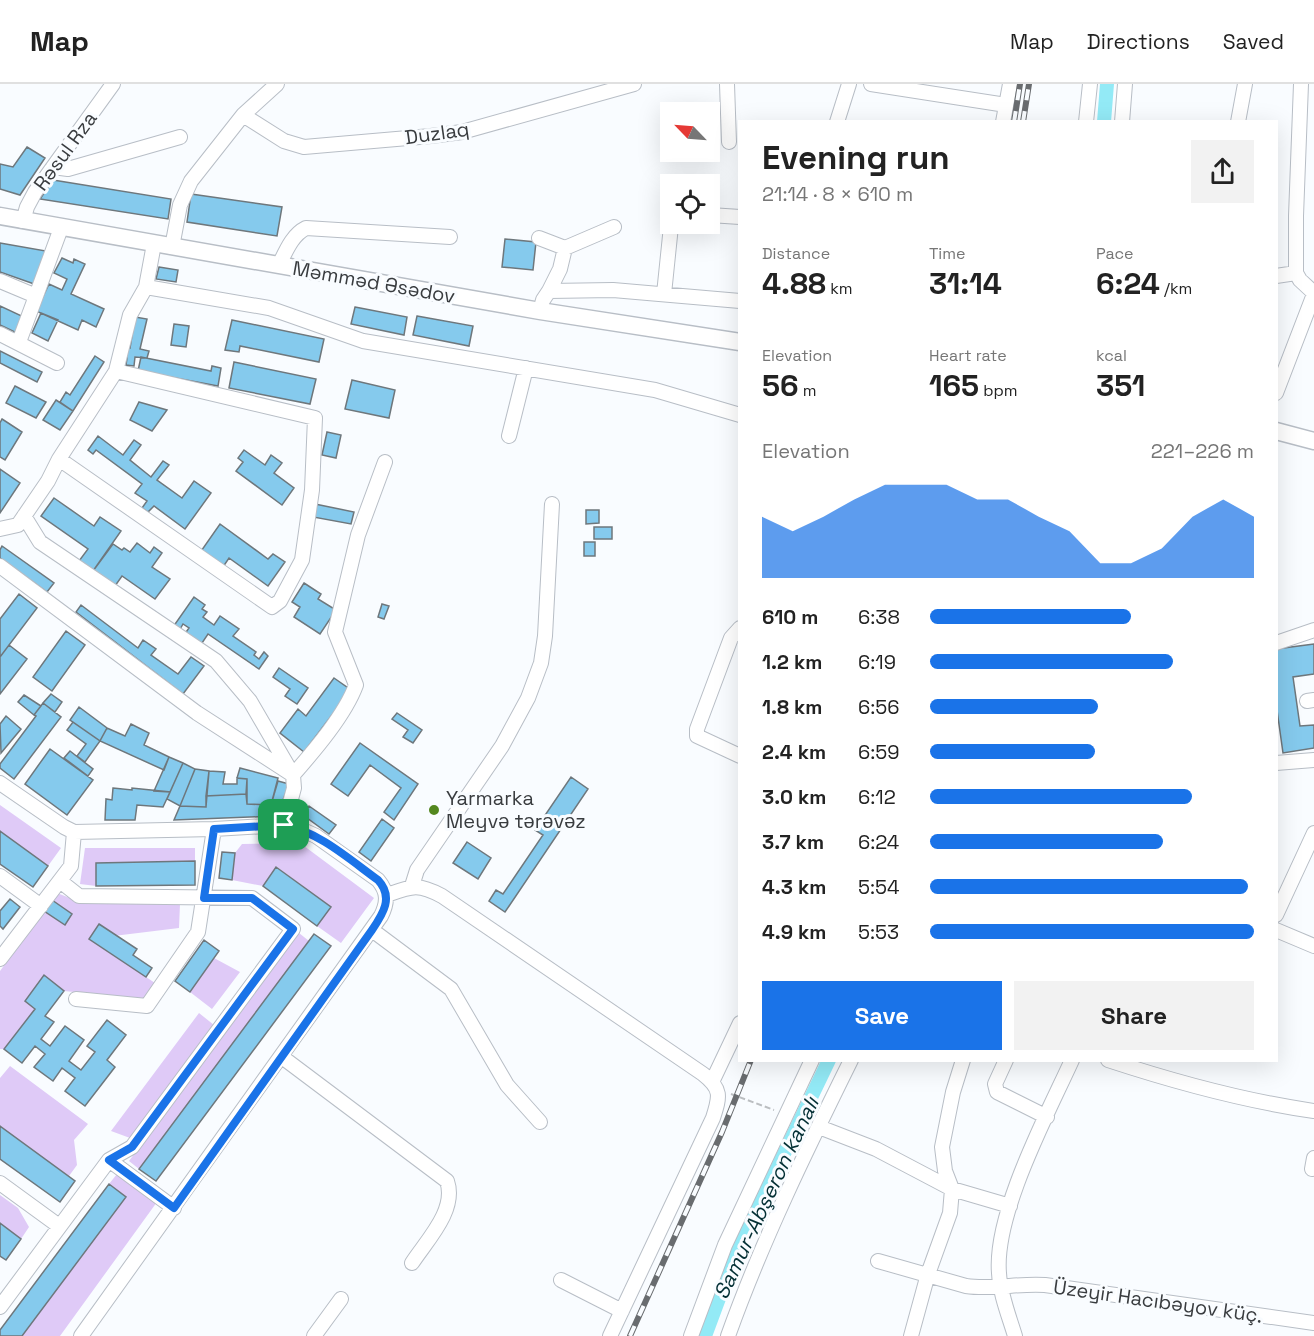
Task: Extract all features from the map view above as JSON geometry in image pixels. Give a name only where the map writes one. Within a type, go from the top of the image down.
[{"type":"main road","name":"Məmməd Əsədov","points":[[8,218],[540,311],[738,342]]},
{"type":"main road","points":[[1278,432],[1314,441]]},
{"type":"street","name":"Rəsul Rza","points":[[8,218],[27,207],[35,192],[113,84]]},
{"type":"street","points":[[172,248],[180,205],[191,181],[243,115],[277,84]]},
{"type":"street","name":"Duzlaq","points":[[243,115],[284,141],[304,147],[462,132],[602,88],[634,84]]},
{"type":"street","points":[[727,84],[729,142]]},
{"type":"street","points":[[838,120],[849,84]]},
{"type":"street","points":[[871,84],[1006,105]]},
{"type":"street","points":[[1003,120],[1010,84]]},
{"type":"street","points":[[1086,120],[1090,84]]},
{"type":"street","points":[[1122,120],[1125,84]]},
{"type":"street","points":[[1238,120],[1245,84]]},
{"type":"street","points":[[1278,388],[1314,294],[1296,273],[1301,84]]},
{"type":"street","points":[[53,167],[68,169],[180,137]]},
{"type":"street","points":[[720,216],[738,217]]},
{"type":"street","points":[[538,238],[565,248],[614,227]]},
{"type":"street","points":[[19,342],[61,228]]},
{"type":"street","points":[[279,265],[290,243],[299,231],[306,228],[450,237]]},
{"type":"street","points":[[664,294],[670,234]]},
{"type":"street","points":[[0,530],[18,525],[116,371],[130,315],[146,287],[154,244]]},
{"type":"street","points":[[540,311],[543,300],[560,269],[565,248]]},
{"type":"street","points":[[1278,276],[1296,273]]},
{"type":"street","points":[[0,281],[36,296]]},
{"type":"street","points":[[146,287],[269,308],[363,341],[656,390],[738,413]]},
{"type":"street","points":[[549,291],[613,290],[738,301]]},
{"type":"street","points":[[0,334],[57,363]]},
{"type":"street","points":[[509,436],[526,368]]},
{"type":"street","points":[[59,459],[272,607],[280,602],[302,560],[312,490],[315,418],[116,371]]},
{"type":"street","points":[[293,775],[312,753],[352,697],[357,685],[335,632],[358,536],[385,462]]},
{"type":"street","points":[[412,886],[417,870],[502,746],[528,698],[541,663],[545,636],[552,504]]},
{"type":"street","points":[[24,516],[40,542],[216,661],[250,701],[293,775],[294,788],[284,825]]},
{"type":"street","points":[[0,566],[197,714],[293,775]]},
{"type":"street","points":[[738,630],[731,638],[697,729],[697,736],[738,755]]},
{"type":"street","points":[[1278,642],[1314,630]]},
{"type":"street","points":[[1278,763],[1314,760]]},
{"type":"street","points":[[0,783],[74,832],[284,825],[296,827],[316,836],[378,880],[387,895],[384,912],[372,930],[81,1336]]},
{"type":"street","points":[[76,999],[147,1006],[198,932],[214,829]]},
{"type":"street","points":[[0,958],[70,866],[73,858],[74,832]]},
{"type":"street","points":[[1278,911],[1314,833]]},
{"type":"street","points":[[0,876],[41,906]]},
{"type":"street","points":[[0,1307],[109,1160],[132,1147],[293,929],[252,898],[79,896],[60,881]]},
{"type":"street","points":[[387,895],[412,886],[429,888],[715,1086]]},
{"type":"street","points":[[372,930],[451,988],[507,1085],[540,1122]]},
{"type":"street","points":[[1278,931],[1314,946]]},
{"type":"street","points":[[610,1336],[713,1118],[718,1102],[715,1086],[738,1028]]},
{"type":"street","points":[[282,1057],[447,1181],[451,1192],[440,1222],[412,1263]]},
{"type":"street","points":[[691,1336],[725,1245],[811,1062]]},
{"type":"street","points":[[728,1336],[762,1245],[850,1062]]},
{"type":"street","points":[[911,1336],[928,1274],[950,1213],[952,1189],[945,1171],[942,1147],[953,1092],[962,1062]]},
{"type":"street","points":[[1005,1062],[995,1084],[997,1092],[1047,1117]]},
{"type":"street","points":[[1015,1336],[1001,1287],[1000,1246],[1010,1206],[1071,1062]]},
{"type":"street","points":[[1115,1062],[1218,1092],[1276,1106],[1314,1111]]},
{"type":"street","points":[[819,1126],[876,1149],[952,1189],[1010,1206]]},
{"type":"street","points":[[109,1160],[174,1208]]},
{"type":"street","points":[[0,1183],[59,1226]]},
{"type":"street","name":"Üzeyir Hacıbəyov küç.","points":[[878,1261],[980,1288],[1045,1285],[1314,1323]]},
{"type":"street","points":[[561,1280],[622,1311]]},
{"type":"street","points":[[314,1336],[340,1299]]},
{"type":"path","points":[[715,1086],[785,1114]]},
{"type":"shaded area","points":[[0,805],[61,848],[48,866],[0,831]]},
{"type":"shaded area","points":[[300,843],[374,898],[341,943],[317,926],[331,907],[277,867],[263,886],[232,880],[235,853],[242,844]]},
{"type":"shaded area","points":[[85,848],[195,848],[195,861],[97,863],[96,886],[80,884]]},
{"type":"shaded area","points":[[57,893],[80,902],[180,904],[179,928],[89,939],[155,983],[145,999],[64,991],[44,975],[25,1001],[35,1009],[4,1049],[0,1049],[0,971],[44,911],[65,925],[72,914],[52,900]]},
{"type":"shaded area","points":[[299,933],[309,941],[139,1169],[129,1161]]},
{"type":"shaded area","points":[[214,958],[240,972],[212,1009],[190,992]]},
{"type":"shaded area","points":[[199,1013],[214,1025],[130,1138],[111,1131]]},
{"type":"shaded area","points":[[10,1066],[88,1124],[74,1140],[77,1165],[69,1176],[0,1127],[0,1078]]},
{"type":"shaded area","points":[[117,1174],[157,1202],[60,1336],[22,1336],[123,1195],[109,1184]]},
{"type":"shaded area","points":[[0,1195],[18,1208],[29,1227],[21,1239],[0,1223]]},
{"type":"building","points":[[27,147],[45,158],[20,195],[0,189],[0,164],[13,167]]},
{"type":"building","points":[[53,180],[171,199],[168,219],[40,199]]},
{"type":"building","points":[[191,194],[282,207],[277,236],[187,222]]},
{"type":"building","points":[[505,239],[536,242],[533,270],[502,267]]},
{"type":"building","points":[[0,243],[46,251],[37,285],[0,272]]},
{"type":"building","points":[[62,258],[73,263],[74,259],[85,264],[71,294],[104,309],[96,327],[82,320],[78,330],[36,311],[49,284],[62,290],[67,279],[54,273]]},
{"type":"building","points":[[159,267],[178,270],[176,282],[156,279]]},
{"type":"building","points":[[0,306],[26,318],[19,334],[0,325]]},
{"type":"building","points":[[355,307],[407,317],[404,335],[351,324]]},
{"type":"building","points":[[41,313],[58,320],[48,341],[32,333]]},
{"type":"building","points":[[417,316],[473,326],[469,346],[413,335]]},
{"type":"building","points":[[135,317],[147,319],[140,349],[149,351],[147,358],[135,357],[134,366],[126,365],[127,358],[125,357],[127,347],[130,348]]},
{"type":"building","points":[[232,320],[324,339],[319,362],[240,346],[239,352],[225,350]]},
{"type":"building","points":[[174,324],[189,326],[186,347],[171,345]]},
{"type":"building","points":[[0,351],[42,372],[37,382],[0,363]]},
{"type":"building","points":[[95,356],[104,362],[73,411],[60,402],[66,392],[70,395]]},
{"type":"building","points":[[141,357],[211,371],[212,366],[221,368],[218,386],[138,371]]},
{"type":"building","points":[[234,362],[316,379],[310,404],[229,388]]},
{"type":"building","points":[[352,380],[395,390],[389,418],[345,409]]},
{"type":"building","points":[[15,386],[46,402],[36,418],[6,403]]},
{"type":"building","points":[[56,400],[73,411],[60,430],[43,420]]},
{"type":"building","points":[[139,402],[167,410],[152,431],[130,420]]},
{"type":"building","points":[[2,419],[22,432],[5,460],[0,457]]},
{"type":"building","points":[[327,432],[341,435],[336,458],[322,455]]},
{"type":"building","points":[[98,436],[123,455],[134,440],[141,445],[130,460],[151,477],[163,461],[169,465],[157,480],[182,498],[194,481],[211,493],[185,529],[154,506],[148,512],[142,508],[147,501],[135,493],[142,484],[96,450],[93,454],[88,450]]},
{"type":"building","points":[[244,450],[265,465],[271,455],[282,463],[274,473],[294,488],[282,505],[236,471],[243,462],[238,458]]},
{"type":"building","points":[[0,469],[20,483],[0,513]]},
{"type":"building","points":[[54,498],[94,526],[100,517],[121,531],[93,571],[79,561],[88,549],[41,516]]},
{"type":"building","points":[[315,504],[354,512],[351,524],[313,517]]},
{"type":"building","points":[[586,510],[599,510],[599,523],[586,524]]},
{"type":"building","points":[[220,524],[268,559],[273,554],[285,562],[268,586],[229,558],[221,570],[199,554]]},
{"type":"building","points":[[594,527],[612,527],[612,539],[594,539]]},
{"type":"building","points":[[584,542],[595,542],[595,556],[584,556]]},
{"type":"building","points":[[137,543],[150,553],[154,547],[162,553],[152,567],[170,579],[155,599],[122,576],[115,586],[93,571],[113,544],[130,552]]},
{"type":"building","points":[[2,546],[54,583],[47,592],[0,558]]},
{"type":"building","points":[[304,583],[321,594],[318,599],[336,610],[320,634],[294,617],[300,607],[292,602]]},
{"type":"building","points":[[19,594],[37,608],[0,657],[0,619]]},
{"type":"building","points":[[194,597],[205,605],[202,609],[207,612],[203,617],[214,625],[220,616],[239,629],[233,636],[256,652],[254,655],[259,659],[264,652],[268,656],[259,669],[208,634],[200,646],[184,635],[189,628],[183,624],[179,631],[173,627]]},
{"type":"building","points":[[382,604],[389,606],[384,619],[378,617]]},
{"type":"building","points":[[81,605],[138,648],[143,640],[156,649],[151,655],[178,674],[191,657],[204,666],[183,694],[76,612]]},
{"type":"building","points":[[66,631],[85,645],[52,691],[33,677]]},
{"type":"building","points":[[1314,644],[1314,674],[1293,677],[1300,726],[1314,725],[1314,748],[1283,753],[1278,717],[1278,649]]},
{"type":"building","points":[[9,645],[27,659],[0,694],[0,657]]},
{"type":"building","points":[[279,668],[308,688],[297,704],[285,696],[290,689],[273,677]]},
{"type":"building","points":[[334,678],[351,690],[304,752],[280,733],[298,709],[306,716]]},
{"type":"building","points":[[51,694],[62,702],[55,712],[43,703]]},
{"type":"building","points":[[24,695],[41,706],[34,715],[18,702]]},
{"type":"building","points":[[43,703],[61,717],[14,779],[0,768],[0,764]]},
{"type":"building","points":[[79,707],[107,728],[100,741],[70,720]]},
{"type":"building","points":[[397,713],[422,730],[413,743],[403,737],[408,730],[392,719]]},
{"type":"building","points":[[6,716],[21,729],[1,753],[0,724]]},
{"type":"building","points":[[73,722],[100,741],[85,762],[77,756],[86,744],[67,730]]},
{"type":"building","points":[[131,724],[149,733],[144,745],[169,757],[164,770],[100,741],[107,728],[125,736]]},
{"type":"building","points":[[360,743],[418,784],[394,820],[384,812],[401,788],[370,765],[348,796],[331,784]]},
{"type":"building","points":[[50,749],[93,780],[67,815],[25,784]]},
{"type":"building","points":[[70,751],[93,769],[88,776],[64,758]]},
{"type":"building","points":[[169,757],[183,763],[170,792],[154,791]]},
{"type":"building","points":[[183,763],[195,769],[180,806],[167,799]]},
{"type":"building","points":[[240,768],[278,778],[271,805],[247,804],[247,779],[237,778]]},
{"type":"building","points":[[195,769],[209,771],[206,807],[180,806]]},
{"type":"building","points":[[209,771],[225,772],[223,784],[237,784],[237,778],[247,779],[246,794],[206,796]]},
{"type":"building","points":[[571,777],[588,789],[505,912],[489,901],[496,890],[503,894],[543,835],[535,830]]},
{"type":"building","points":[[278,781],[289,784],[277,816],[174,820],[180,806],[206,807],[206,796],[246,794],[247,804],[271,805]]},
{"type":"building","points":[[113,788],[170,792],[163,807],[137,805],[135,820],[105,820],[106,799],[112,800]]},
{"type":"building","points":[[309,806],[336,825],[329,834],[303,815]]},
{"type":"building","points":[[382,819],[394,828],[371,861],[359,852]]},
{"type":"building","points":[[0,831],[48,866],[33,887],[0,864]]},
{"type":"building","points":[[467,842],[491,858],[478,879],[453,863]]},
{"type":"building","points":[[222,852],[235,853],[232,880],[219,878]]},
{"type":"building","points":[[195,861],[195,885],[96,886],[96,863]]},
{"type":"building","points":[[276,867],[331,907],[317,926],[263,886]]},
{"type":"building","points":[[10,899],[20,907],[3,929],[0,926],[0,911]]},
{"type":"building","points":[[52,900],[72,914],[65,925],[44,911]]},
{"type":"building","points":[[99,924],[137,949],[133,955],[152,968],[146,977],[89,939]]},
{"type":"building","points":[[314,934],[331,946],[156,1181],[139,1169]]},
{"type":"building","points":[[204,940],[219,951],[190,992],[175,981]]},
{"type":"building","points":[[44,975],[64,991],[45,1016],[54,1022],[41,1039],[50,1046],[65,1026],[84,1040],[69,1061],[81,1070],[95,1052],[87,1046],[107,1020],[126,1035],[107,1060],[115,1067],[85,1106],[65,1091],[75,1078],[62,1068],[53,1081],[34,1067],[45,1054],[35,1046],[22,1063],[4,1049],[35,1009],[25,1001]]},
{"type":"building","points":[[0,1126],[75,1181],[60,1202],[0,1159]]},
{"type":"building","points":[[109,1184],[126,1197],[22,1336],[0,1336],[0,1330]]},
{"type":"building","points":[[0,1223],[21,1239],[6,1260],[0,1256]]},
{"type":"waterway","name":"Samur-Abşeron kanalı","points":[[1104,120],[1107,84]]},
{"type":"waterway","name":"Samur-Abşeron kanalı","points":[[705,1336],[734,1258],[828,1062]]},
{"type":"railway","points":[[1014,120],[1020,84]]},
{"type":"railway","points":[[1023,120],[1029,84]]},
{"type":"railway","points":[[630,1336],[722,1132],[750,1062]]},
{"type":"place","name":"Yarmarka Meyvә tәrәvәz","points":[[434,810]]},
{"type":"route","points":[[284,825],[296,827],[316,836],[378,880],[387,895],[384,912],[174,1208],[109,1160],[132,1147],[293,929],[252,898],[204,898],[214,829],[284,825]]}]
